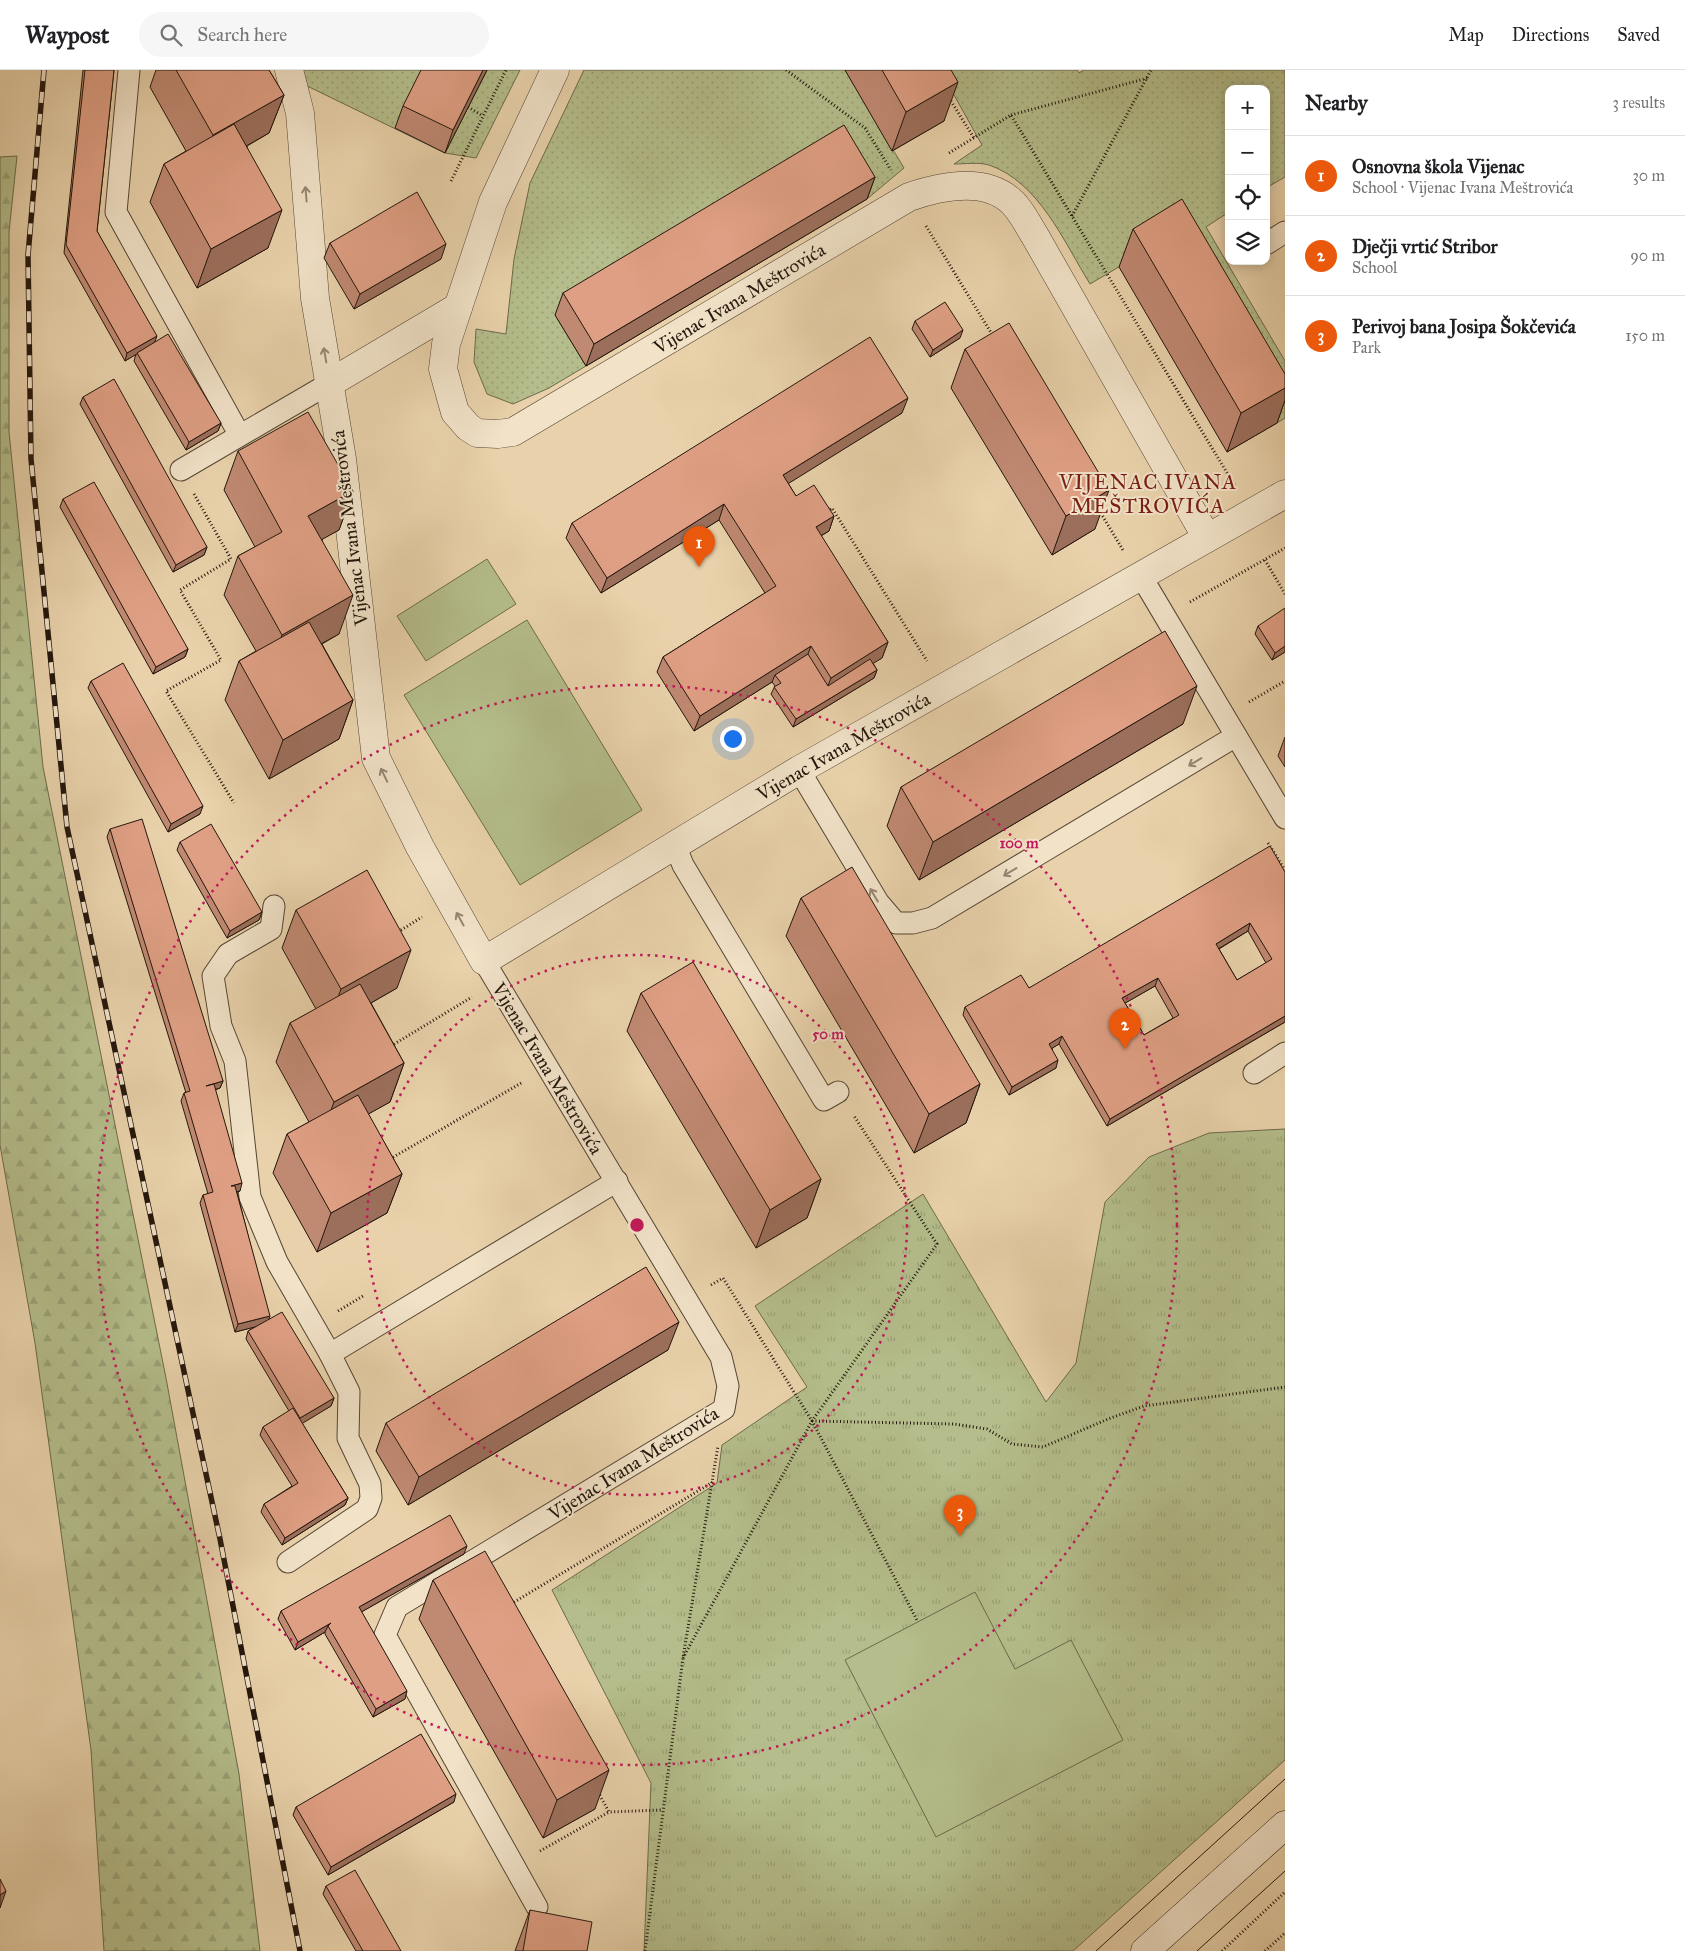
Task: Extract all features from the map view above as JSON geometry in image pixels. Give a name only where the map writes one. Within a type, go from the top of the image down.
[{"type":"street","name":"Vijenac Ivana Meštrovića","points":[[289,70],[300,113],[315,298],[342,459],[376,758],[420,847],[484,961],[799,770],[1285,494]]},
{"type":"street","name":"Vijenac Ivana Meštrovića","points":[[555,70],[493,202],[446,344],[443,369],[455,412],[468,427],[477,433],[498,434],[512,432],[909,197],[933,189],[964,186],[992,189],[1013,203],[1035,236],[1208,538]]},
{"type":"street","points":[[330,383],[458,307]]},
{"type":"street","points":[[1145,1951],[1285,1825]]},
{"type":"lane","points":[[129,70],[116,212],[239,434]]},
{"type":"lane","points":[[1270,241],[1285,232]]},
{"type":"lane","points":[[181,470],[239,434],[330,383]]},
{"type":"lane","points":[[1141,576],[1285,818]]},
{"type":"lane","points":[[799,770],[878,902],[896,922],[912,923],[932,918],[1236,736]]},
{"type":"lane","points":[[674,845],[683,865],[824,1100],[838,1092]]},
{"type":"lane","points":[[274,906],[271,929],[228,954],[213,976],[221,1026],[235,1061],[250,1197],[277,1262],[330,1354],[349,1392],[348,1438],[370,1484],[371,1498],[367,1509],[288,1562]]},
{"type":"lane","name":"Vijenac Ivana Meštrovića","points":[[484,961],[721,1357],[728,1386],[724,1408],[396,1607],[385,1635],[537,1907]]},
{"type":"lane","points":[[1254,1073],[1285,1053]]},
{"type":"lane","points":[[330,1354],[617,1181]]},
{"type":"path","points":[[451,181],[506,70]]},
{"type":"path","points":[[786,70],[865,128],[996,341]]},
{"type":"path","points":[[1072,216],[1151,70]]},
{"type":"path","points":[[1011,115],[1148,78]]},
{"type":"path","points":[[948,96],[974,138]]},
{"type":"path","points":[[468,107],[483,116]]},
{"type":"path","points":[[181,470],[231,559],[180,590],[221,660],[166,691],[234,803]]},
{"type":"path","points":[[825,512],[832,508],[929,664]]},
{"type":"path","points":[[1098,509],[1124,551]]},
{"type":"path","points":[[1265,560],[1285,594]]},
{"type":"path","points":[[1245,705],[1285,681]]},
{"type":"path","points":[[390,937],[430,912]]},
{"type":"path","points":[[384,1050],[476,995]]},
{"type":"path","points":[[520,1073],[529,1090]]},
{"type":"path","points":[[382,1163],[525,1081]]},
{"type":"path","points":[[683,1658],[812,1421],[937,1244],[838,1092]]},
{"type":"path","points":[[708,1286],[723,1278],[812,1421],[918,1622]]},
{"type":"path","points":[[314,1326],[364,1296]]},
{"type":"path","points":[[812,1421],[954,1424],[987,1429],[1012,1444],[1043,1447],[1108,1418],[1144,1406],[1285,1387]]},
{"type":"path","points":[[645,1951],[661,1810],[683,1658],[724,1408]]},
{"type":"path","points":[[506,1607],[713,1481]]},
{"type":"path","points":[[595,1786],[609,1812]]},
{"type":"path","points":[[514,1865],[609,1812],[661,1810]]},
{"type":"path","points":[[1222,1951],[1285,1892]]},
{"type":"path","points":[[1265,1951],[1285,1932]]},
{"type":"green space","points":[[299,70],[520,70],[476,158],[445,153],[303,84]]},
{"type":"green space","points":[[584,70],[845,70],[904,168],[867,199],[555,315],[586,366],[549,388],[513,404],[487,394],[474,362],[476,329],[506,334],[514,259],[530,183]]},
{"type":"green space","points":[[940,70],[1077,70],[1079,73],[1084,70],[1285,70],[1285,177],[1270,186],[1270,85],[1225,85],[1225,215],[1206,227],[1225,259],[1225,265],[1228,265],[1285,361],[1285,418],[1277,423],[1168,238],[1090,284],[1060,232],[1036,199],[1022,185],[1007,173],[989,165],[976,163],[954,164],[982,145]]},
{"type":"green space","points":[[17,156],[9,232],[9,432],[43,767],[166,1378],[239,1774],[260,1951],[104,1951],[91,1750],[35,1343],[0,1145],[0,157]]},
{"type":"green space","points":[[487,559],[516,604],[426,661],[397,616]]},
{"type":"green space","points":[[527,620],[642,810],[520,885],[404,695]]},
{"type":"green space","points":[[1285,1129],[1285,1760],[1073,1951],[644,1951],[651,1783],[552,1590],[717,1483],[722,1445],[807,1387],[755,1306],[923,1194],[1046,1402],[1076,1363],[1105,1202],[1149,1157],[1209,1133]]},
{"type":"green space","points":[[975,1592],[1015,1669],[1071,1640],[1123,1740],[936,1837],[845,1660]]},
{"type":"building","points":[[85,70],[114,70],[97,231],[157,336],[127,353],[66,245]]},
{"type":"building","points":[[176,70],[269,70],[284,95],[213,135]]},
{"type":"building","points":[[421,70],[483,70],[453,130],[403,106]]},
{"type":"building","points":[[882,70],[951,70],[958,82],[906,112]]},
{"type":"building","points":[[234,124],[282,210],[211,249],[164,164]]},
{"type":"building","points":[[844,125],[875,177],[594,344],[563,293]]},
{"type":"building","points":[[417,192],[446,244],[360,294],[330,243]]},
{"type":"building","points":[[1182,199],[1285,374],[1285,388],[1241,413],[1133,229]]},
{"type":"building","points":[[945,302],[963,330],[933,350],[915,321]]},
{"type":"building","points":[[1009,323],[1109,490],[1066,516],[965,349]]},
{"type":"building","points":[[168,334],[221,423],[189,442],[137,353]]},
{"type":"building","points":[[870,337],[908,398],[783,475],[796,496],[814,485],[834,516],[816,527],[888,642],[831,678],[811,646],[700,716],[663,657],[776,586],[724,504],[607,578],[572,523]]},
{"type":"building","points":[[114,379],[207,547],[176,565],[83,397]]},
{"type":"building","points":[[308,412],[353,491],[308,516],[353,595],[282,635],[238,556],[282,532],[238,451]]},
{"type":"building","points":[[94,482],[188,649],[156,667],[63,499]]},
{"type":"building","points":[[1285,608],[1285,646],[1275,653],[1258,626]]},
{"type":"building","points":[[309,622],[353,700],[283,740],[239,661]]},
{"type":"building","points":[[1165,631],[1197,686],[933,842],[901,787]]},
{"type":"building","points":[[808,654],[828,686],[870,659],[877,670],[796,719],[774,687],[781,683],[775,675]]},
{"type":"building","points":[[123,663],[203,806],[171,824],[91,681]]},
{"type":"building","points":[[142,819],[223,1081],[206,1086],[214,1084],[242,1183],[231,1186],[235,1186],[270,1316],[238,1324],[203,1195],[213,1192],[184,1093],[190,1091],[110,829]]},
{"type":"building","points":[[211,824],[262,912],[230,931],[180,842]]},
{"type":"building","points":[[1270,846],[1285,872],[1285,1016],[1110,1119],[1062,1036],[1049,1044],[1058,1060],[1012,1087],[965,1007],[1021,975],[1029,988]],"holes":[[[1250,923],[1272,959],[1237,980],[1216,944]],[[1158,978],[1179,1015],[1144,1035],[1122,998]]]},
{"type":"building","points":[[852,867],[980,1084],[929,1114],[801,898]]},
{"type":"building","points":[[367,870],[411,950],[341,989],[296,910]]},
{"type":"building","points":[[693,962],[821,1179],[770,1210],[641,993]]},
{"type":"building","points":[[360,984],[404,1063],[334,1102],[290,1023]]},
{"type":"building","points":[[358,1095],[402,1174],[331,1213],[287,1134]]},
{"type":"building","points":[[646,1267],[679,1322],[419,1477],[386,1423]]},
{"type":"building","points":[[282,1312],[334,1398],[300,1418],[248,1331]]},
{"type":"building","points":[[293,1408],[348,1498],[285,1538],[264,1504],[298,1483],[263,1427]]},
{"type":"building","points":[[450,1515],[467,1546],[359,1607],[407,1691],[376,1709],[328,1626],[331,1623],[298,1642],[281,1611]]},
{"type":"building","points":[[485,1551],[609,1770],[557,1800],[433,1580]]},
{"type":"building","points":[[421,1734],[456,1794],[331,1867],[296,1807]]},
{"type":"building","points":[[355,1870],[401,1951],[363,1951],[326,1886]]},
{"type":"building","points":[[0,1879],[6,1891],[0,1895]]},
{"type":"building","points":[[530,1910],[592,1922],[587,1951],[523,1951]]},
{"type":"tram line","points":[[1096,1951],[1285,1779]]},
{"type":"tram line","points":[[1197,1951],[1285,1871]]},
{"type":"railway","points":[[44,70],[28,255],[31,459],[67,827],[220,1539],[300,1951]]},
{"type":"place","name":"Osnovna škola Vijenac","points":[[699,567]]},
{"type":"place","name":"Dječji vrtić Stribor","points":[[1125,1049]]},
{"type":"place","name":"Perivoj bana Josipa Šokčevića","points":[[960,1536]]},
{"type":"district","name":"VIJENAC IVANA MEŠTROVIĆA","points":[[1148,494]]}]
